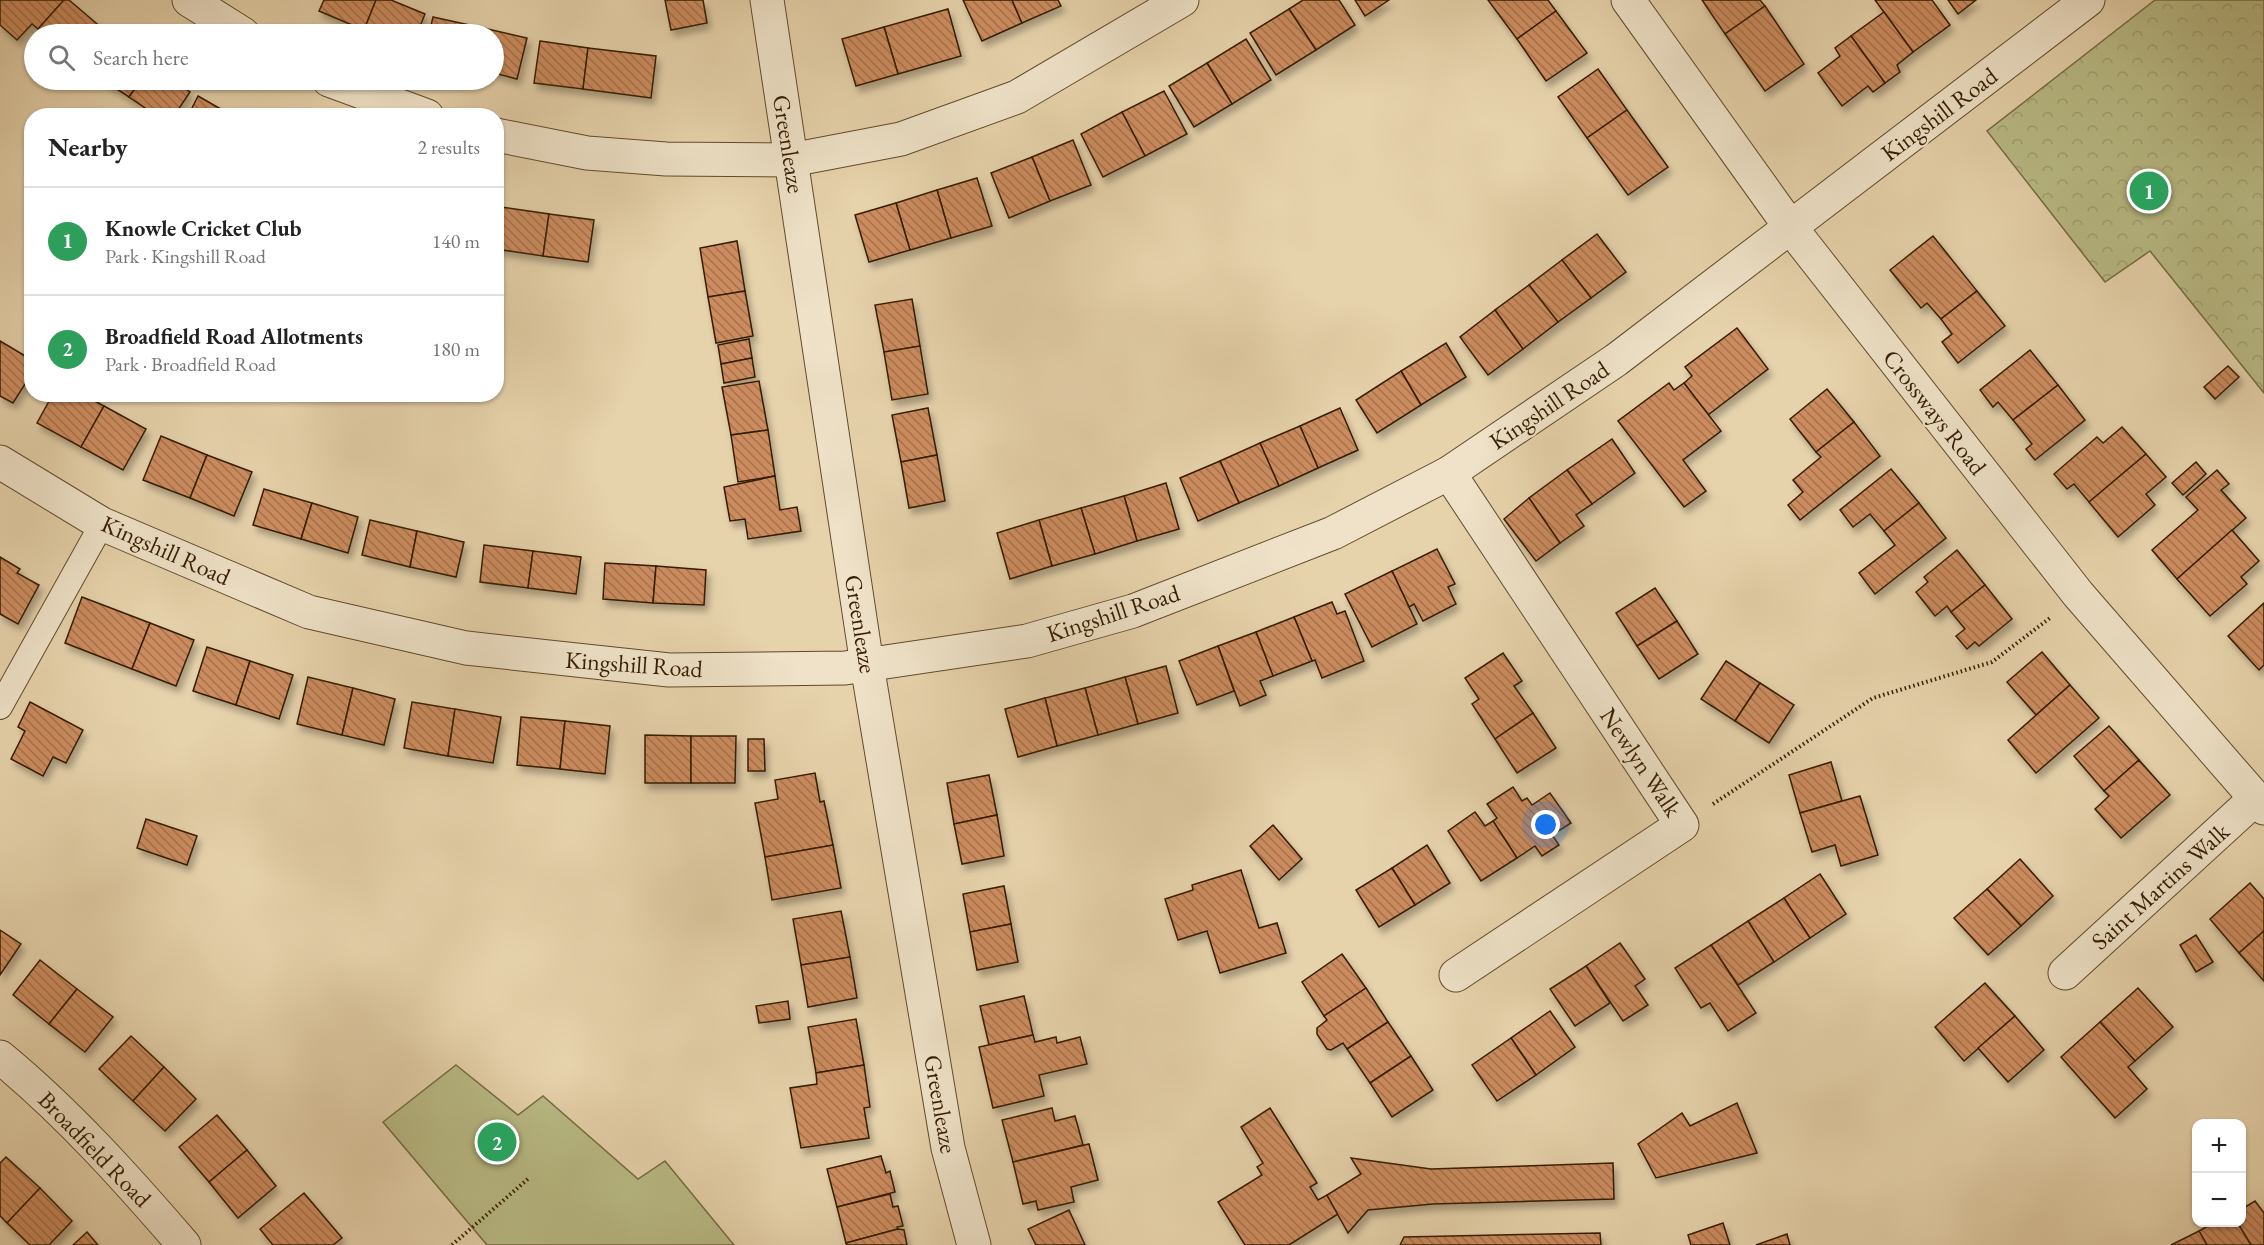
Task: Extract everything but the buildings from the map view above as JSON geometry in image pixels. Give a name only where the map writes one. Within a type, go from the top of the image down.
[{"type":"street","points":[[189,0],[227,24]]},
{"type":"street","name":"Greenleaze","points":[[767,0],[867,665],[948,1148],[974,1245]]},
{"type":"street","points":[[504,137],[588,153],[666,159],[791,160],[901,139],[1017,97],[1182,0]]},
{"type":"street","name":"Crossways Road","points":[[1628,0],[1791,228],[2078,594],[2260,804]]},
{"type":"street","name":"Kingshill Road","points":[[0,462],[102,524],[309,612],[466,648],[669,670],[845,668],[1027,641],[1133,611],[1333,533],[1449,473],[1616,360],[2088,0]]},
{"type":"street","points":[[356,90],[406,108]]},
{"type":"street","name":"Newlyn Walk","points":[[1449,473],[1682,825],[1456,975]]},
{"type":"street","name":"Saint Martins Walk","points":[[2065,973],[2260,804]]},
{"type":"street","name":"Broadfield Road","points":[[0,1057],[38,1088],[127,1179],[184,1245]]},
{"type":"lane","points":[[0,707],[102,524]]},
{"type":"path","points":[[1682,825],[1873,698],[1992,662],[2078,594]]},
{"type":"path","points":[[452,1245],[529,1178]]},
{"type":"green space","points":[[2155,0],[2264,0],[2264,393],[2150,251],[2105,282],[1987,131]]},
{"type":"green space","points":[[456,1065],[518,1115],[543,1096],[638,1179],[665,1161],[734,1245],[487,1245],[383,1122]]},
{"type":"place","name":"Knowle Cricket Club","points":[[2149,191]]},
{"type":"place","name":"Broadfield Road Allotments","points":[[497,1142]]}]
